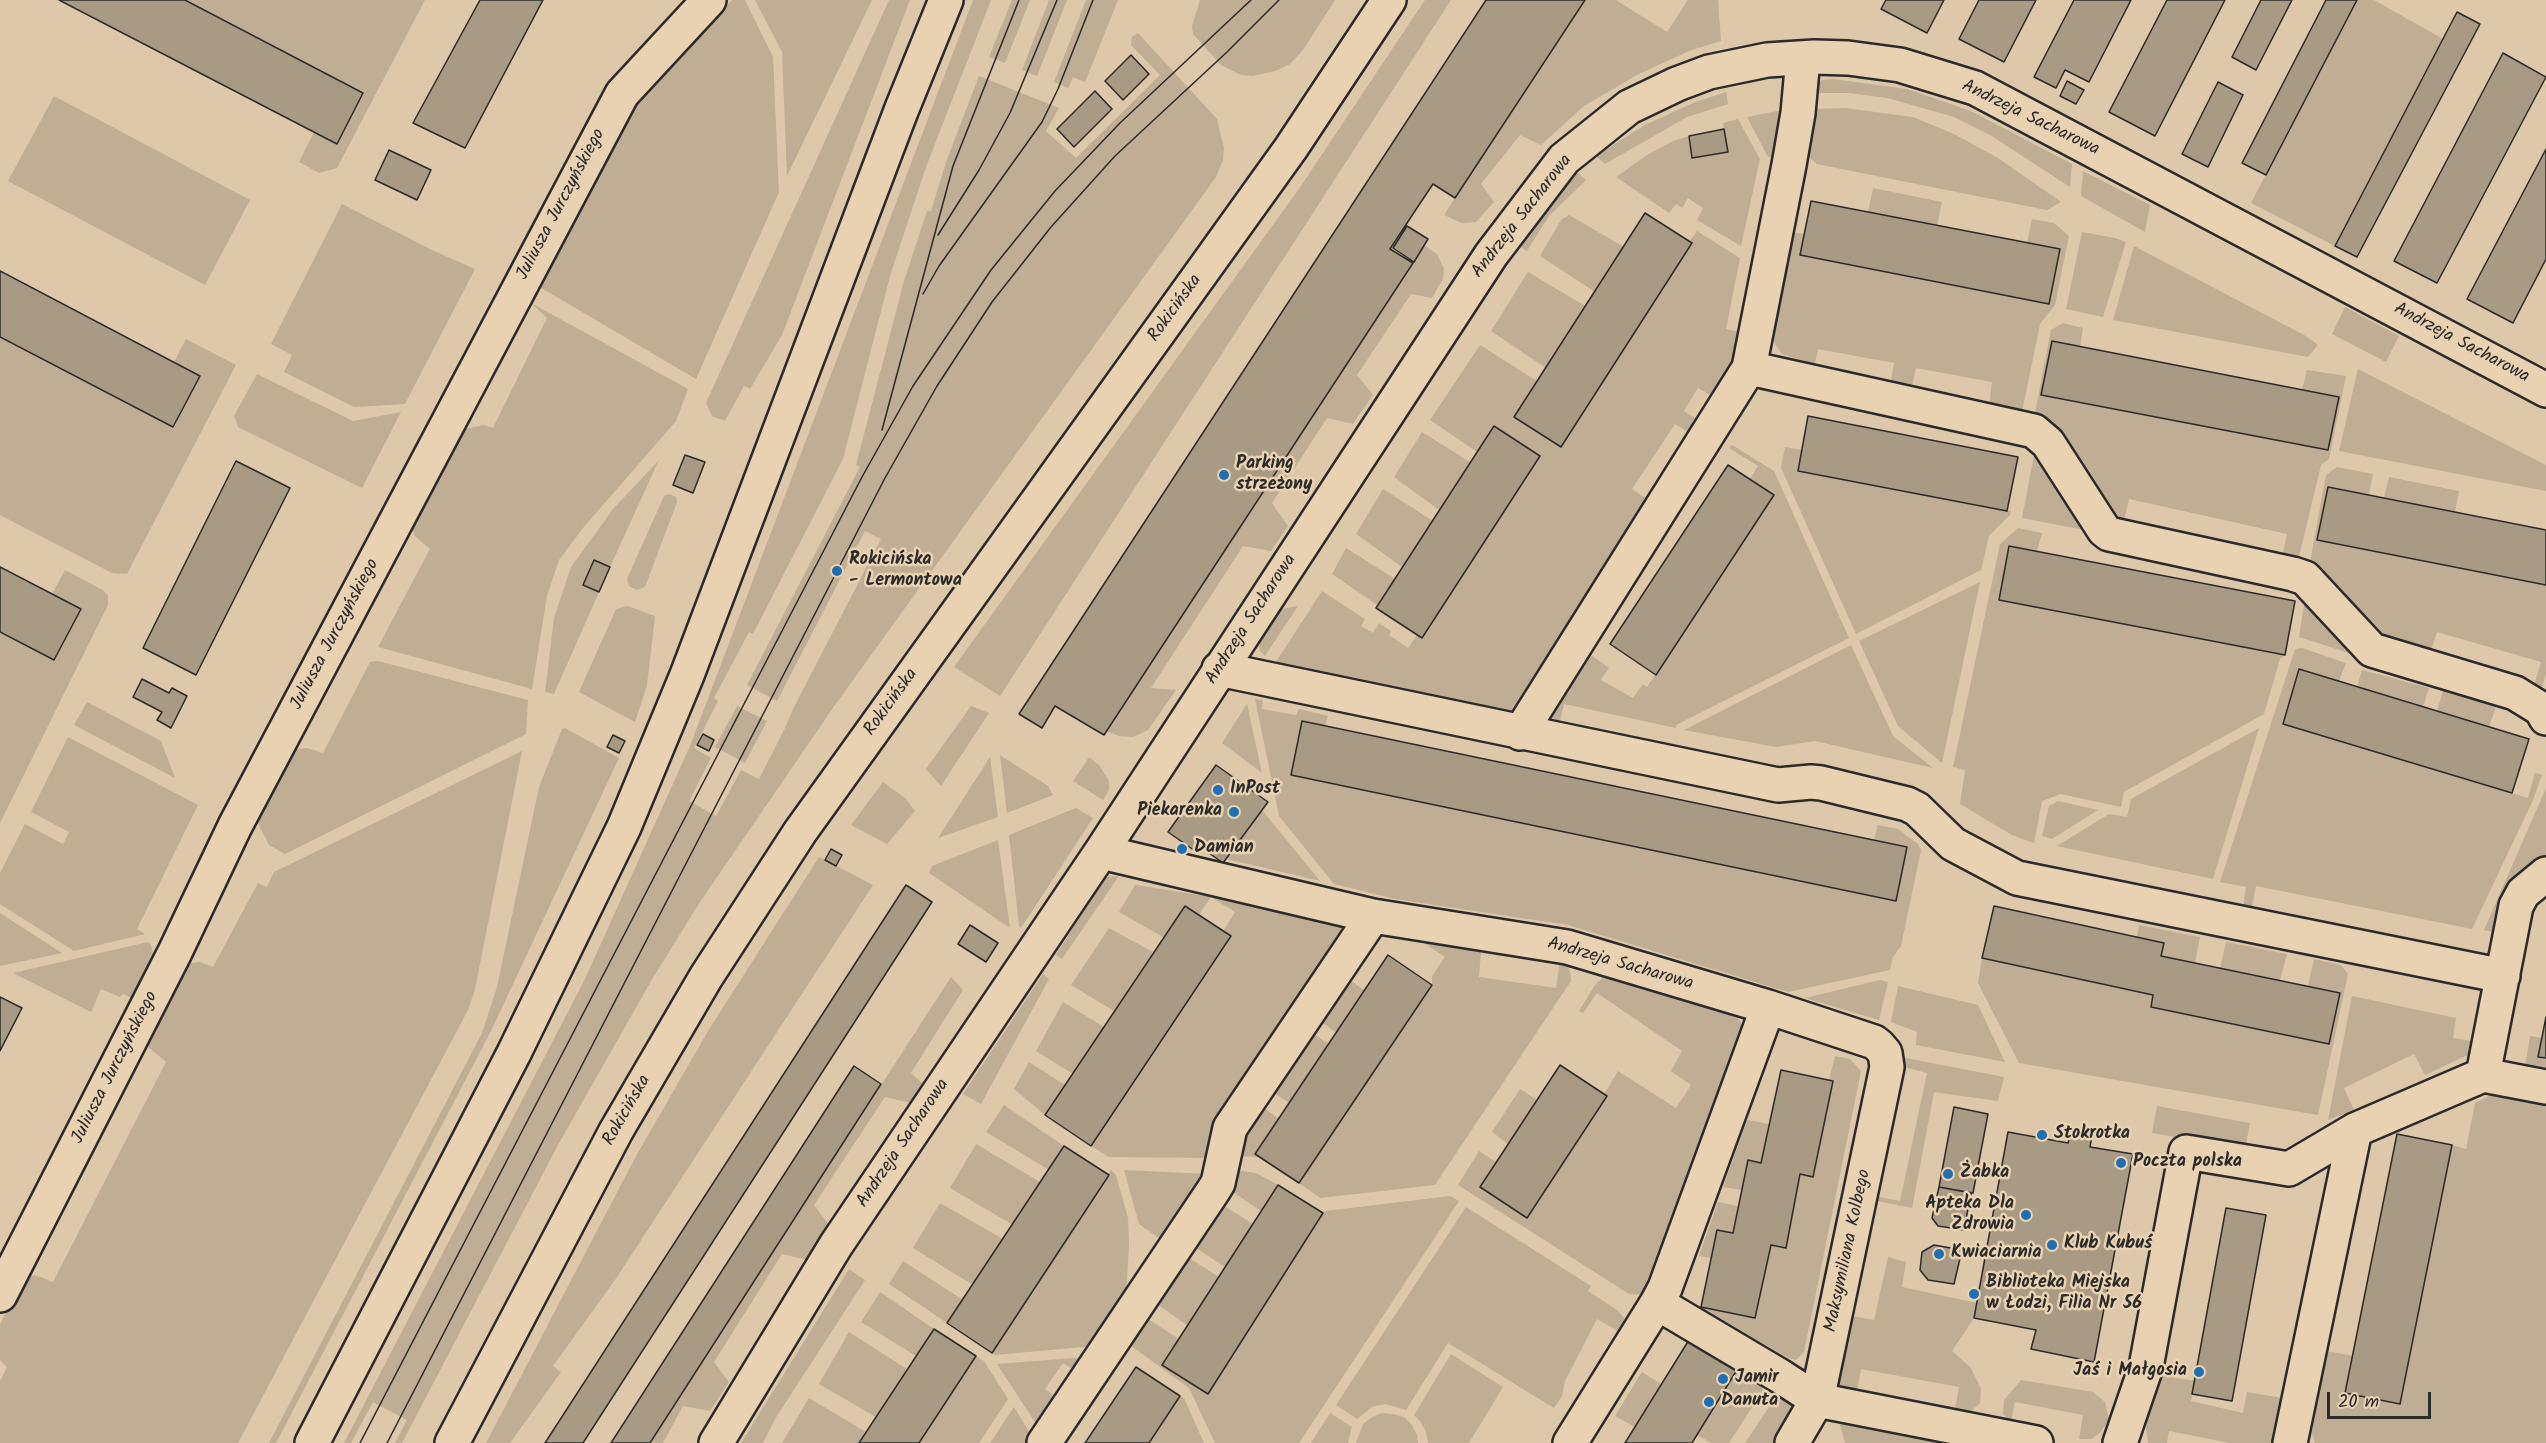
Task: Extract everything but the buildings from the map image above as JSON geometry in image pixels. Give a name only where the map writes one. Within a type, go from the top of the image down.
[{"type":"street","name":"Juliusza Jurczyńskiego","points":[[0,1295],[175,952],[241,816],[622,93],[709,0]]},
{"type":"street","points":[[312,1443],[514,1053],[624,827],[695,654],[901,111],[946,0]]},
{"type":"street","name":"Rokicińska","points":[[452,1443],[616,1131],[706,977],[787,851],[1291,148],[1389,0]]},
{"type":"street","name":"Andrzeja Sacharowa","points":[[716,1443],[836,1245],[1101,852],[1486,261],[1564,159],[1629,107],[1677,84],[1733,65],[1803,58],[1848,57],[1900,65],[1975,88],[2546,390]]},
{"type":"street","points":[[1520,733],[1749,368],[1789,165],[1798,113],[1803,58]]},
{"type":"street","points":[[1749,368],[2034,431],[2048,443],[2104,530],[2109,534],[2305,578],[2372,650],[2515,693],[2541,709],[2546,718]]},
{"type":"street","points":[[1220,669],[1778,785],[1811,782],[1832,785],[1906,804],[1917,810],[1953,844],[2017,878],[2503,976]]},
{"type":"street","name":"Andrzeja Sacharowa","points":[[1101,852],[1373,916],[1567,947],[1768,1007],[1874,1042],[1885,1053]]},
{"type":"street","points":[[2482,1075],[2517,906],[2523,893],[2546,874]]},
{"type":"street","points":[[1044,1443],[1214,1191],[1218,1183],[1230,1128],[1373,916]]},
{"type":"street","points":[[1570,1443],[1665,1288],[1768,1007]]},
{"type":"street","name":"Maksymiliana Kolbego","points":[[1792,1443],[1817,1400],[1887,1066],[1885,1053]]},
{"type":"street","points":[[2120,1443],[2146,1368],[2186,1152],[2289,1168],[2355,1130],[2482,1075],[2546,1088]]},
{"type":"street","points":[[2290,1443],[2355,1130]]},
{"type":"street","points":[[1657,1303],[1817,1400],[2036,1443]]},
{"type":"shaded area","points":[[185,0],[425,0],[337,168],[319,173],[299,162],[314,132],[337,143],[363,92]]},
{"type":"shaded area","points":[[732,0],[745,0],[773,57],[779,192],[696,379],[538,286],[631,106]]},
{"type":"shaded area","points":[[755,0],[872,0],[787,176],[782,52]]},
{"type":"shaded area","points":[[889,0],[910,0],[782,335],[750,389],[744,386],[725,421],[712,416],[706,403]]},
{"type":"shaded area","points":[[973,0],[991,0],[926,167],[890,276],[843,459],[753,634],[749,632],[714,698],[718,701],[694,748],[711,758],[689,801],[716,816],[741,770],[759,779],[881,539],[865,531],[777,701],[747,685],[860,467],[856,465],[904,281],[927,211],[931,211],[946,162],[979,76],[1059,108],[1046,131],[1076,158],[1160,75],[1131,45],[1132,37],[1138,33],[1217,119],[1224,148],[1223,160],[1216,177],[835,705],[700,902],[651,981],[558,1145],[402,1443],[395,1443],[407,1420],[373,1402],[351,1443],[344,1443],[585,979],[690,746]]},
{"type":"shaded area","points":[[1012,0],[1030,0],[1005,63],[989,57]]},
{"type":"shaded area","points":[[1049,0],[1067,0],[1037,76],[1022,70]]},
{"type":"shaded area","points":[[1086,0],[1118,0],[1085,82],[1073,77],[1068,88],[1054,82]]},
{"type":"shaded area","points":[[1200,0],[1335,0],[1303,50],[1290,64],[1275,71],[1253,76],[1241,75],[1221,65],[1193,34],[1192,26]]},
{"type":"shaded area","points":[[1425,0],[1451,0],[1000,696],[954,667],[1301,186]]},
{"type":"shaded area","points":[[1585,0],[1616,0],[1667,32],[1688,0],[1718,0],[1721,41],[1689,51],[1637,75],[1584,106],[1541,145],[1520,135],[1481,184],[1494,202],[1476,222],[1462,223],[1444,215]]},
{"type":"shaded area","points":[[2357,0],[2374,0],[2443,39],[2335,246],[2251,203]]},
{"type":"shaded area","points":[[1833,79],[1907,89],[1971,111],[2072,164],[2070,187],[1990,135],[1954,117],[1887,98],[1849,93],[1815,93],[1815,86],[1822,80]]},
{"type":"shaded area","points":[[1726,92],[1728,104],[1687,117],[1605,164],[1596,156],[1645,125],[1693,103]]},
{"type":"shaded area","points":[[54,96],[250,200],[205,285],[8,181]]},
{"type":"shaded area","points":[[1845,108],[1913,117],[1954,134],[1998,158],[2061,202],[2047,210],[1817,164],[1804,147],[1812,109]]},
{"type":"shaded area","points":[[1788,109],[1778,159],[1768,157],[1747,117]]},
{"type":"shaded area","points":[[1738,119],[1760,159],[1741,246],[1697,220],[1703,208],[1688,198],[1682,208],[1676,204],[1669,213],[1616,177],[1647,155],[1673,141],[1689,136],[1693,158],[1728,152],[1723,123]]},
{"type":"shaded area","points":[[2083,171],[2150,205],[2145,232],[2081,196]]},
{"type":"shaded area","points":[[1578,173],[1586,180],[1549,216],[1527,251],[1516,244],[1563,183]]},
{"type":"shaded area","points":[[1873,188],[1942,202],[1937,226],[1868,212]]},
{"type":"shaded area","points":[[342,204],[432,250],[475,269],[405,404],[354,407],[284,372],[292,355],[271,344]]},
{"type":"shaded area","points":[[1569,215],[1624,247],[1595,292],[1540,256],[1561,220]]},
{"type":"shaded area","points":[[2032,219],[2054,223],[2069,236],[2055,305],[2040,324],[2022,412],[1989,406],[1992,382],[1916,368],[1911,391],[1890,387],[1894,363],[1818,349],[1813,372],[1807,371],[1807,362],[1782,354],[1775,344],[1770,326],[1786,231],[1804,234],[1801,255],[2049,304],[2060,250],[2027,243]]},
{"type":"shaded area","points":[[1697,231],[1740,258],[1726,329],[1745,333],[1719,400],[1698,388],[1684,411],[1704,424],[1696,437],[1675,424],[1632,489],[1654,504],[1522,711],[1504,716],[1272,668],[1322,591],[1365,619],[1361,626],[1373,633],[1379,623],[1391,631],[1389,635],[1408,648],[1417,635],[1422,637],[1539,456],[1494,426],[1477,452],[1430,420],[1480,345],[1537,381],[1514,417],[1561,447],[1692,244],[1689,242]]},
{"type":"shaded area","points":[[2082,232],[2126,242],[2103,317],[2066,309]]},
{"type":"shaded area","points":[[1424,245],[1437,254],[1444,269],[1443,279],[1432,298],[1411,294],[1357,375],[1373,395],[1353,424],[1327,418],[1272,503],[1288,526],[1271,551],[1243,546],[1151,688],[1176,690],[1148,730],[1133,737],[1119,736],[1106,731]]},
{"type":"shaded area","points":[[2134,246],[2304,335],[2318,345],[2308,357],[2113,320]]},
{"type":"shaded area","points":[[1528,272],[1585,306],[1546,368],[1491,331]]},
{"type":"shaded area","points":[[531,303],[688,389],[676,421],[583,528],[559,560],[547,596],[532,689],[378,647],[430,549],[415,536],[412,528],[466,429],[484,425],[493,428],[547,318]]},
{"type":"shaded area","points":[[2345,307],[2399,336],[2386,362],[2332,334]]},
{"type":"shaded area","points":[[2063,323],[2083,328],[2080,347],[2052,341],[2042,395],[2328,450],[2339,397],[2302,390],[2307,370],[2346,376],[2329,459],[2321,465],[2298,561],[2282,558],[2287,534],[2129,499],[2123,525],[2114,522],[2034,418],[2051,330]]},
{"type":"shaded area","points":[[0,337],[173,427],[200,376],[174,362],[186,339],[236,365],[127,574],[112,573],[0,515]]},
{"type":"shaded area","points":[[2358,369],[2546,465],[2546,491],[2339,451]]},
{"type":"shaded area","points":[[257,374],[353,421],[401,412],[362,488],[238,427],[234,416]]},
{"type":"shaded area","points":[[1422,432],[1470,462],[1439,510],[1394,477]]},
{"type":"shaded area","points":[[1732,445],[1774,471],[1849,638],[1676,725],[1676,728],[1564,704],[1559,725],[1553,720],[1550,711],[1584,650],[1609,668],[1601,680],[1633,698],[1643,684],[1647,687],[1774,495],[1750,479],[1758,466],[1729,448]]},
{"type":"shaded area","points":[[2036,445],[2090,531],[2022,518]]},
{"type":"shaded area","points":[[1785,447],[1802,450],[1798,471],[2011,511],[2010,515],[1989,536],[1981,570],[1856,634],[1781,468]]},
{"type":"shaded area","points":[[659,460],[610,567],[594,561],[583,585],[599,592],[554,694],[545,692],[554,618],[571,567],[613,509]]},
{"type":"shaded area","points":[[2337,467],[2373,474],[2369,495],[2328,487],[2318,540],[2546,585],[2546,673],[2541,692],[2533,689],[2541,662],[2437,632],[2429,656],[2383,640],[2309,568],[2326,475]]},
{"type":"shaded area","points":[[2389,477],[2459,491],[2455,512],[2384,498]]},
{"type":"shaded area","points":[[1383,489],[1433,521],[1402,567],[1356,534]]},
{"type":"shaded area","points":[[668,494],[676,497],[677,502],[645,587],[637,590],[629,586],[627,579],[664,496]]},
{"type":"shaded area","points":[[2018,528],[2042,533],[2037,551],[2009,546],[1999,600],[2285,655],[2280,659],[2264,714],[2124,792],[2121,807],[2061,794],[2042,801],[2034,843],[2012,835],[1960,804],[1965,770],[1953,767],[2000,544]]},
{"type":"shaded area","points":[[1346,548],[1395,579],[1377,605],[1332,574]]},
{"type":"shaded area","points":[[65,570],[103,590],[108,596],[108,605],[0,823],[0,632],[54,660],[80,609],[52,594]]},
{"type":"shaded area","points":[[1980,582],[1942,763],[1898,726],[1859,641]]},
{"type":"shaded area","points":[[2304,604],[2352,654],[2299,637]]},
{"type":"shaded area","points":[[628,606],[655,616],[647,685],[635,722],[579,692],[616,609]]},
{"type":"shaded area","points":[[1298,606],[1265,656],[1260,651],[1258,636],[1276,610]]},
{"type":"shaded area","points":[[1851,645],[1893,736],[1933,768],[1815,741],[1776,747],[1684,730]]},
{"type":"shaded area","points":[[2302,648],[2346,663],[2339,681],[2299,670],[2283,724],[2528,798],[2535,773],[2542,775],[2533,800],[2472,929],[2256,886],[2251,911],[2243,908],[2246,887],[2220,882],[2295,649]]},
{"type":"shaded area","points":[[378,661],[528,700],[526,734],[285,854],[269,845],[258,823],[291,754],[297,749],[307,748],[323,753],[370,662]]},
{"type":"shaded area","points":[[2362,670],[2429,688],[2423,707],[2357,687]]},
{"type":"shaded area","points":[[2443,691],[2496,707],[2489,727],[2437,711]]},
{"type":"shaded area","points":[[1255,699],[1263,700],[1262,709],[1296,715],[1299,709],[1328,716],[1325,726],[1302,722],[1291,775],[1896,901],[1874,840],[1878,825],[1898,829],[1918,844],[1921,850],[1901,946],[1893,957],[1890,970],[1788,992],[1568,925],[1395,899],[1334,884],[1279,816]]},
{"type":"shaded area","points":[[87,702],[161,741],[175,778],[74,725]]},
{"type":"shaded area","points":[[1247,704],[1262,773],[1222,743]]},
{"type":"shaded area","points":[[737,706],[767,721],[745,763],[715,747]]},
{"type":"shaded area","points":[[971,706],[989,713],[941,786],[926,769]]},
{"type":"shaded area","points":[[565,728],[619,758],[492,1029],[276,1443],[269,1443],[482,1033],[497,987],[539,787],[562,729]]},
{"type":"shaded area","points":[[2259,728],[2213,879],[2057,846],[2109,814],[2127,817],[2131,799]]},
{"type":"shaded area","points":[[68,737],[198,805],[137,929],[145,934],[74,951],[0,904],[0,873],[25,824],[63,844],[69,832],[31,812]]},
{"type":"shaded area","points":[[522,751],[475,989],[468,1010],[238,1443],[0,1443],[0,1381],[7,1367],[0,1360],[0,1324],[21,1283],[26,1278],[35,1275],[53,1282],[166,1062],[145,1044],[185,968],[192,963],[200,962],[213,967],[258,883],[267,887],[274,872]]},
{"type":"shaded area","points":[[1000,755],[1048,786],[1053,795],[1007,813]]},
{"type":"shaded area","points":[[990,757],[998,817],[938,838]]},
{"type":"shaded area","points":[[1089,757],[1099,765],[1109,781],[1109,790],[1103,800],[1073,781]]},
{"type":"shaded area","points":[[883,782],[905,798],[915,811],[887,844],[851,825]]},
{"type":"shaded area","points":[[2546,788],[2546,855],[2537,861],[2499,933],[2484,930]]},
{"type":"shaded area","points":[[2058,801],[2098,810],[2052,839],[2042,836],[2049,806]]},
{"type":"shaded area","points":[[1076,808],[1093,818],[1021,928],[1009,835]]},
{"type":"shaded area","points":[[1262,810],[1320,881],[1227,859]]},
{"type":"shaded area","points":[[998,840],[1010,928],[929,873],[932,866]]},
{"type":"shaded area","points":[[819,857],[873,885],[615,1280],[553,1366],[561,1372],[510,1443],[486,1443],[635,1158],[708,1031]]},
{"type":"shaded area","points":[[1119,876],[1062,959],[1056,955],[1105,877]]},
{"type":"shaded area","points":[[1135,885],[1211,897],[1199,915],[1185,906],[1163,937],[1119,912]]},
{"type":"shaded area","points":[[1211,897],[1343,926],[1346,933],[1213,1158],[1109,1157],[1091,1146],[1235,912]]},
{"type":"shaded area","points":[[0,913],[62,953],[0,966]]},
{"type":"shaded area","points":[[2139,925],[2200,937],[2195,963],[2161,956],[2164,943],[2137,937]]},
{"type":"shaded area","points":[[1109,928],[1153,952],[1114,1011],[1071,985]]},
{"type":"shaded area","points":[[148,942],[154,956],[132,998],[123,994],[120,997],[101,989],[91,1012],[13,973]]},
{"type":"shaded area","points":[[2226,942],[2287,954],[2280,980],[2220,968]]},
{"type":"shaded area","points":[[1424,943],[1481,951],[1479,977],[1556,988],[1560,963],[1566,964],[1570,971],[1571,981],[1435,1185],[1320,1198],[1299,1183],[1432,985],[1432,976],[1445,957]]},
{"type":"shaded area","points":[[1982,958],[2153,995],[2151,1007],[2329,1044],[2340,993],[2308,986],[2314,959],[2341,965],[2348,974],[2318,1115],[2019,1063],[1978,983]]},
{"type":"shaded area","points":[[1043,974],[1049,979],[981,1104],[963,1094]]},
{"type":"shaded area","points":[[951,977],[963,990],[911,1073],[923,1084],[911,1103],[885,1097],[814,1205],[830,1226],[808,1260],[782,1254],[714,1362],[729,1382],[710,1411],[683,1406],[663,1443],[650,1443]]},
{"type":"shaded area","points":[[1345,977],[1364,990],[1337,1033],[1317,1019]]},
{"type":"shaded area","points":[[1603,977],[1725,1013],[1739,1019],[1745,1031],[1655,1290],[1642,1295],[1629,1294],[1458,1185],[1479,1151],[1496,1162],[1480,1187],[1604,1095],[1618,1071],[1676,1108],[1691,1085],[1671,1071],[1682,1051],[1597,993],[1583,1013],[1579,1011],[1595,985]]},
{"type":"shaded area","points":[[1880,980],[1888,982],[1879,1020],[1805,998]]},
{"type":"shaded area","points":[[1898,986],[1978,1005],[2005,1062],[1916,1045],[1917,1032],[1891,1022]]},
{"type":"shaded area","points":[[2352,996],[2456,1018],[2453,1038],[2477,1042],[2470,1054],[2425,1075],[2414,1054],[2344,1088],[2354,1110],[2328,1120]]},
{"type":"shaded area","points":[[1063,1002],[1104,1027],[1073,1074],[1036,1051]]},
{"type":"shaded area","points":[[1309,1031],[1329,1044],[1289,1103],[1271,1091]]},
{"type":"shaded area","points":[[2530,1036],[2542,1038],[2539,1057],[2546,1058],[2546,1077],[2524,1073]]},
{"type":"shaded area","points":[[1835,1056],[1850,1059],[1861,1071],[1804,1352],[1796,1360],[1788,1358],[1701,1307],[1756,1318],[1771,1245],[1786,1247],[1800,1174],[1812,1177],[1833,1081],[1829,1080]]},
{"type":"shaded area","points":[[1901,1057],[2004,1077],[1998,1101],[1934,1092],[1912,1208],[1873,1200],[1874,1196],[1900,1201],[1927,1073],[1900,1066]]},
{"type":"shaded area","points":[[1029,1062],[1065,1085],[1045,1115],[1014,1089]]},
{"type":"shaded area","points":[[1520,1089],[1537,1100],[1508,1144],[1492,1132]]},
{"type":"shaded area","points":[[2497,1092],[2546,1098],[2546,1443],[2315,1443],[2312,1433],[2326,1351],[2353,1356],[2346,1393],[2400,1404],[2452,1145],[2466,1149],[2475,1103]]},
{"type":"shaded area","points":[[1004,1105],[1064,1146],[1049,1170],[986,1132]]},
{"type":"shaded area","points":[[1260,1105],[1279,1119],[1255,1154],[1260,1157],[1237,1156],[1240,1130]]},
{"type":"shaded area","points":[[2157,1106],[2250,1123],[2245,1149],[2152,1133]]},
{"type":"shaded area","points":[[1747,1120],[1770,1124],[1761,1163],[1748,1160],[1742,1190],[1723,1187]]},
{"type":"shaded area","points":[[976,1144],[1040,1182],[1013,1225],[950,1188]]},
{"type":"shaded area","points":[[1111,1170],[1116,1175],[1128,1218],[1126,1299],[1094,1346],[995,1355],[992,1353]]},
{"type":"shaded area","points":[[1124,1170],[1209,1174],[1163,1241],[1139,1224]]},
{"type":"shaded area","points":[[1234,1170],[1256,1173],[1278,1185],[1261,1211],[1227,1188]]},
{"type":"shaded area","points":[[1450,1196],[1459,1201],[1299,1443],[1215,1443],[1189,1388],[1126,1342],[1142,1315],[1179,1339],[1163,1365],[1208,1394],[1325,1211]]},
{"type":"shaded area","points":[[1218,1202],[1253,1224],[1225,1267],[1190,1244]]},
{"type":"shaded area","points":[[1718,1202],[1738,1206],[1733,1233],[1717,1230],[1711,1258],[1699,1256]]},
{"type":"shaded area","points":[[940,1203],[1003,1239],[973,1285],[913,1248]]},
{"type":"shaded area","points":[[1466,1207],[1591,1286],[1588,1291],[1617,1310],[1624,1318],[1623,1334],[1597,1319],[1565,1381],[1562,1396],[1554,1408],[1448,1343],[1406,1410],[1385,1404],[1372,1407],[1357,1419],[1336,1405]]},
{"type":"shaded area","points":[[1181,1253],[1219,1277],[1188,1326],[1153,1301]]},
{"type":"shaded area","points":[[1888,1257],[1906,1262],[1902,1287],[1977,1303],[1974,1318],[1952,1351],[1971,1368],[1981,1389],[1980,1403],[1968,1414],[1954,1415],[1959,1387],[1861,1369],[1856,1396],[1847,1393],[1838,1383],[1848,1315],[1874,1320]]},
{"type":"shaded area","points":[[903,1261],[963,1300],[947,1323],[889,1284]]},
{"type":"shaded area","points":[[849,1269],[865,1280],[775,1419],[763,1443],[741,1443]]},
{"type":"shaded area","points":[[880,1292],[934,1329],[916,1356],[861,1322]]},
{"type":"shaded area","points":[[849,1332],[907,1369],[876,1417],[819,1384]]},
{"type":"shaded area","points":[[1451,1354],[1503,1387],[1469,1443],[1428,1443],[1426,1432],[1414,1415]]},
{"type":"shaded area","points":[[976,1356],[984,1361],[1008,1399],[979,1443],[919,1443]]},
{"type":"shaded area","points":[[1087,1357],[1077,1372],[1063,1363],[1045,1389],[1060,1400],[1040,1430],[997,1364]]},
{"type":"shaded area","points":[[1740,1365],[1761,1383],[1763,1390],[1729,1443],[1711,1443],[1697,1435]]},
{"type":"shaded area","points":[[1642,1372],[1661,1384],[1635,1427],[1615,1416]]},
{"type":"shaded area","points":[[2161,1376],[2195,1381],[2191,1401],[2243,1413],[2247,1392],[2288,1399],[2277,1443],[2230,1443],[2169,1431],[2167,1443],[2148,1443],[2146,1427],[2150,1403],[2155,1381]]},
{"type":"shaded area","points":[[2021,1380],[2093,1392],[2105,1402],[2109,1419],[2100,1433],[2091,1439],[2079,1439],[2083,1415],[2015,1402],[2011,1422],[2003,1414],[2004,1400]]},
{"type":"shaded area","points":[[1779,1392],[1792,1403],[1793,1413],[1774,1443],[1745,1443]]},
{"type":"shaded area","points":[[1180,1396],[1184,1398],[1204,1443],[1149,1443]]},
{"type":"shaded area","points":[[809,1398],[866,1432],[859,1443],[782,1443]]},
{"type":"shaded area","points":[[1014,1407],[1034,1440],[1032,1443],[990,1443]]},
{"type":"shaded area","points":[[1330,1413],[1352,1427],[1348,1443],[1311,1443]]},
{"type":"shaded area","points":[[1382,1413],[1404,1417],[1412,1425],[1418,1443],[1356,1443],[1363,1424]]},
{"type":"shaded area","points":[[1838,1418],[1956,1439],[1946,1443],[1845,1443]]},
{"type":"tram line","points":[[882,430],[953,166],[1019,0]]},
{"type":"tram line","points":[[938,235],[979,170],[1010,113],[1057,0]]},
{"type":"tram line","points":[[923,294],[939,266],[1042,122],[1058,89],[1093,0]]},
{"type":"tram line","points":[[360,1443],[862,477],[913,386],[991,270],[1055,191],[1120,123],[1251,0]]},
{"type":"tram line","points":[[387,1443],[885,478],[937,386],[992,302],[1051,227],[1115,156],[1227,52],[1279,0]]},
{"type":"place","name":"Parking strzeżony","points":[[1224,475]]},
{"type":"place","name":"Rokicińska - Lermontowa","points":[[837,571]]},
{"type":"place","name":"InPost","points":[[1218,790]]},
{"type":"place","name":"Piekarenka","points":[[1234,812]]},
{"type":"place","name":"Damian","points":[[1182,849]]},
{"type":"place","name":"Stokrotka","points":[[2042,1135]]},
{"type":"place","name":"Poczta polska","points":[[2121,1163]]},
{"type":"place","name":"Żabka","points":[[1948,1174]]},
{"type":"place","name":"Apteka Dla Zdrowia","points":[[2026,1215]]},
{"type":"place","name":"Klub Kubuś","points":[[2052,1245]]},
{"type":"place","name":"Kwiaciarnia","points":[[1939,1254]]},
{"type":"place","name":"Biblioteka Miejska w Łodzi, Filia Nr 56","points":[[1974,1294]]},
{"type":"place","name":"Jaś i Małgosia","points":[[2199,1372]]},
{"type":"place","name":"Jamir","points":[[1723,1379]]},
{"type":"place","name":"Danuta","points":[[1709,1402]]}]
